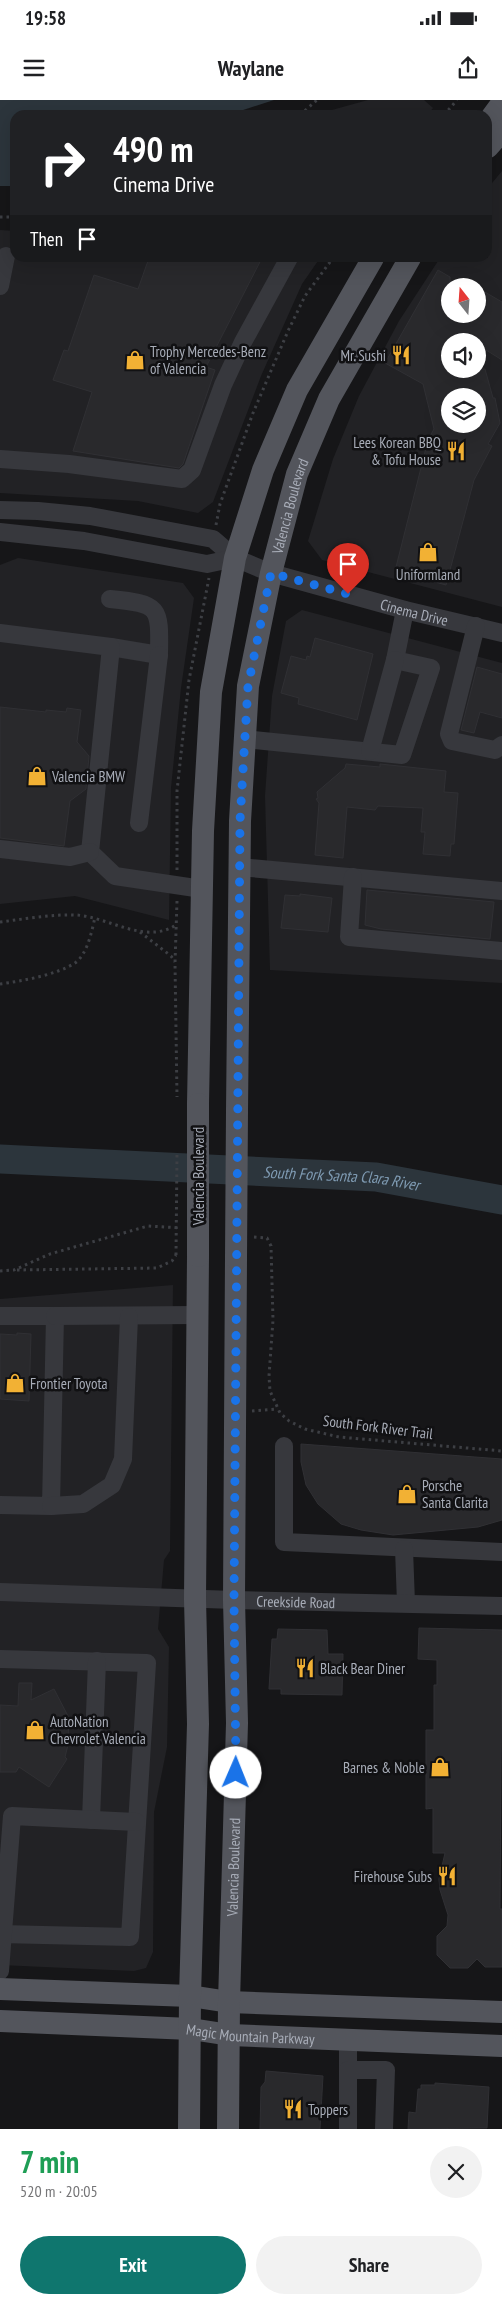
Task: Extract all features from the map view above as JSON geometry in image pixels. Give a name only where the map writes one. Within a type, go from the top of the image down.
[{"type":"main road","points":[[479,110],[488,100]]},
{"type":"main road","points":[[492,117],[502,103]]},
{"type":"main road","points":[[492,142],[502,131]]},
{"type":"main road","name":"Valencia Boulevard","points":[[189,2129],[190,1996],[198,1734],[196,1599],[197,1315],[187,1255],[188,1101],[202,889],[211,692],[235,558],[263,470],[297,390],[371,262]]},
{"type":"main road","name":"Valencia Boulevard","points":[[228,2129],[229,2002],[236,1723],[234,1600],[239,867],[248,686],[271,573],[297,474],[329,399],[408,262]]},
{"type":"main road","name":"Magic Mountain Parkway","points":[[0,1989],[190,1996],[229,2002],[502,2012]]},
{"type":"main road","name":"Magic Mountain Parkway","points":[[0,2021],[191,2029],[230,2035],[502,2046]]},
{"type":"street","points":[[0,286],[7,256]]},
{"type":"street","points":[[0,459],[69,464],[182,479],[192,470],[223,385],[243,342],[287,262]]},
{"type":"street","name":"Cinema Drive","points":[[0,510],[38,511],[90,516],[214,539],[235,558],[271,573],[406,610],[502,633]]},
{"type":"street","points":[[0,532],[84,541],[207,564],[235,558]]},
{"type":"street","points":[[110,599],[140,602],[151,608],[159,618],[159,655],[139,823]]},
{"type":"street","points":[[370,752],[395,660],[406,610]]},
{"type":"street","points":[[476,626],[449,734],[452,741],[495,750],[502,745]]},
{"type":"street","points":[[0,633],[159,655]]},
{"type":"street","points":[[90,852],[111,647]]},
{"type":"street","points":[[244,739],[402,755],[431,668],[395,660]]},
{"type":"street","points":[[0,849],[70,857],[90,852]]},
{"type":"street","points":[[90,852],[115,876],[202,889]]},
{"type":"street","points":[[239,867],[502,891]]},
{"type":"street","points":[[353,878],[349,937],[502,951]]},
{"type":"street","points":[[0,1316],[129,1317],[197,1315]]},
{"type":"street","points":[[51,1506],[56,1316]]},
{"type":"street","points":[[0,1505],[51,1506],[83,1504],[112,1485],[123,1459],[129,1317]]},
{"type":"street","points":[[284,1446],[284,1542],[502,1552]]},
{"type":"street","points":[[404,1548],[406,1602]]},
{"type":"street","name":"Creekside Road","points":[[0,1592],[196,1599],[406,1602],[502,1606]]},
{"type":"street","points":[[0,1659],[147,1663],[130,1937],[1,1934]]},
{"type":"street","points":[[91,1820],[97,1662]]},
{"type":"street","points":[[0,1971],[1,1934],[12,1816],[136,1822]]},
{"type":"street","points":[[348,2040],[348,2129]]},
{"type":"street","points":[[384,2129],[386,2042]]},
{"type":"street","points":[[348,2070],[386,2070]]},
{"type":"path","points":[[306,110],[317,100]]},
{"type":"path","points":[[448,110],[457,100]]},
{"type":"path","points":[[0,922],[56,915],[95,918],[139,932],[171,956],[175,963],[175,1026],[188,1101]]},
{"type":"path","points":[[0,984],[30,980],[76,963],[89,942],[95,918]]},
{"type":"path","points":[[139,932],[162,931],[176,925]]},
{"type":"path","points":[[0,1271],[157,1268],[187,1255],[177,1147]]},
{"type":"path","points":[[14,1270],[50,1254]]},
{"type":"path","points":[[249,1411],[278,1409],[270,1391],[269,1376],[273,1302]]},
{"type":"path","name":"South Fork River Trail","points":[[278,1409],[289,1421],[297,1425],[339,1437],[502,1451]]},
{"type":"shaded area","points":[[0,100],[274,100],[243,110],[10,110],[10,186],[0,186]]},
{"type":"shaded area","points":[[368,100],[424,100],[433,108],[431,110],[332,110]]},
{"type":"shaded area","points":[[502,171],[502,607],[322,560],[308,541],[333,459],[359,396],[399,321],[437,262],[492,262],[492,183]]},
{"type":"shaded area","points":[[0,230],[10,231],[10,262],[317,262],[302,284],[261,376],[213,502],[198,513],[138,501],[0,493]]},
{"type":"shaded area","points":[[18,558],[183,583],[194,598],[181,688],[171,788],[169,920],[75,896],[0,904],[0,565]]},
{"type":"shaded area","points":[[302,610],[502,663],[502,983],[270,970],[265,796],[272,696],[286,621]]},
{"type":"shaded area","points":[[173,1285],[170,1551],[164,1560],[158,1629],[169,1647],[167,1747],[154,1812],[153,1952],[146,1968],[134,1971],[0,1965],[0,1299]]},
{"type":"building","name":"Trophy Mercedes-Benz of Valencia","points":[[148,262],[260,262],[206,367],[215,370],[183,464],[179,468],[73,451],[92,392],[53,380],[64,350],[68,351],[94,275],[138,289]]},
{"type":"building","points":[[438,270],[450,277],[441,278],[441,323],[486,323],[486,293],[502,302],[502,360],[486,350],[486,333],[441,333],[441,378],[486,378],[486,373],[493,398],[495,398],[500,423],[488,444],[492,446],[474,480],[446,585],[395,571],[428,440],[434,429],[423,384],[385,363]]},
{"type":"building","points":[[315,638],[373,654],[357,720],[298,704],[299,698],[281,693],[291,656],[306,660],[307,656],[310,657]]},
{"type":"building","points":[[477,667],[502,674],[502,718],[480,712],[474,733],[461,730]]},
{"type":"building","name":"Valencia BMW","points":[[0,707],[46,712],[46,710],[66,712],[67,708],[81,710],[77,742],[89,756],[86,789],[70,801],[64,846],[0,838]]},
{"type":"building","points":[[346,764],[380,767],[380,764],[446,771],[444,792],[458,793],[454,844],[451,844],[450,856],[423,854],[425,832],[421,832],[423,808],[378,806],[375,810],[347,807],[343,858],[315,855],[319,803],[316,799],[318,798],[317,792],[345,768]]},
{"type":"building","points":[[367,890],[494,902],[490,939],[381,929],[365,925]]},
{"type":"building","points":[[300,894],[332,898],[328,932],[281,928],[285,895],[300,896]]},
{"type":"building","name":"Frontier Toyota","points":[[17,1333],[31,1334],[29,1401],[0,1399],[0,1334],[17,1335]]},
{"type":"building","name":"Porsche Santa Clarita","points":[[301,1444],[502,1459],[502,1520],[478,1527],[393,1535],[361,1530],[341,1524],[318,1504],[306,1485],[301,1462]]},
{"type":"building","points":[[419,1628],[502,1630],[500,1909],[502,1909],[502,1967],[485,1967],[477,1959],[468,1968],[450,1968],[437,1955],[437,1936],[447,1926],[448,1915],[440,1890],[439,1879],[445,1853],[433,1853],[433,1808],[426,1809],[426,1730],[434,1730],[434,1685],[437,1685],[437,1660],[418,1659]]},
{"type":"building","points":[[278,1629],[327,1630],[328,1654],[343,1654],[342,1695],[281,1694],[281,1689],[269,1689],[272,1639],[277,1639]]},
{"type":"building","name":"AutoNation Chevrolet Valencia","points":[[19,1683],[32,1683],[31,1700],[54,1689],[68,1716],[69,1741],[65,1757],[67,1759],[49,1787],[19,1767],[16,1772],[0,1772],[0,1705],[18,1706]]},
{"type":"building","points":[[266,2071],[323,2076],[320,2129],[260,2129],[261,2087],[265,2082]]},
{"type":"building","points":[[435,2083],[489,2087],[487,2128],[408,2129],[409,2112],[416,2113],[418,2089],[421,2089],[421,2085],[435,2085]]},
{"type":"waterway","name":"South Fork Santa Clara River","points":[[0,1159],[376,1177],[502,1200]]},
{"type":"place","name":"Mr. Sushi","points":[[401,355]]},
{"type":"place","name":"Trophy Mercedes-Benz of Valencia","points":[[135,360]]},
{"type":"place","name":"Lees Korean BBQ & Tofu House","points":[[456,451]]},
{"type":"place","name":"Uniformland","points":[[428,552]]},
{"type":"place","name":"Valencia BMW","points":[[37,776]]},
{"type":"place","name":"Frontier Toyota","points":[[15,1383]]},
{"type":"place","name":"Porsche Santa Clarita","points":[[407,1494]]},
{"type":"place","name":"Black Bear Diner","points":[[305,1668]]},
{"type":"place","name":"AutoNation Chevrolet Valencia","points":[[35,1730]]},
{"type":"place","name":"Barnes & Noble","points":[[440,1767]]},
{"type":"place","name":"Firehouse Subs","points":[[447,1876]]},
{"type":"place","name":"Toppers","points":[[293,2109]]},
{"type":"route","points":[[236,1773],[234,1600],[238,889],[248,686],[271,573],[348,594]]}]
